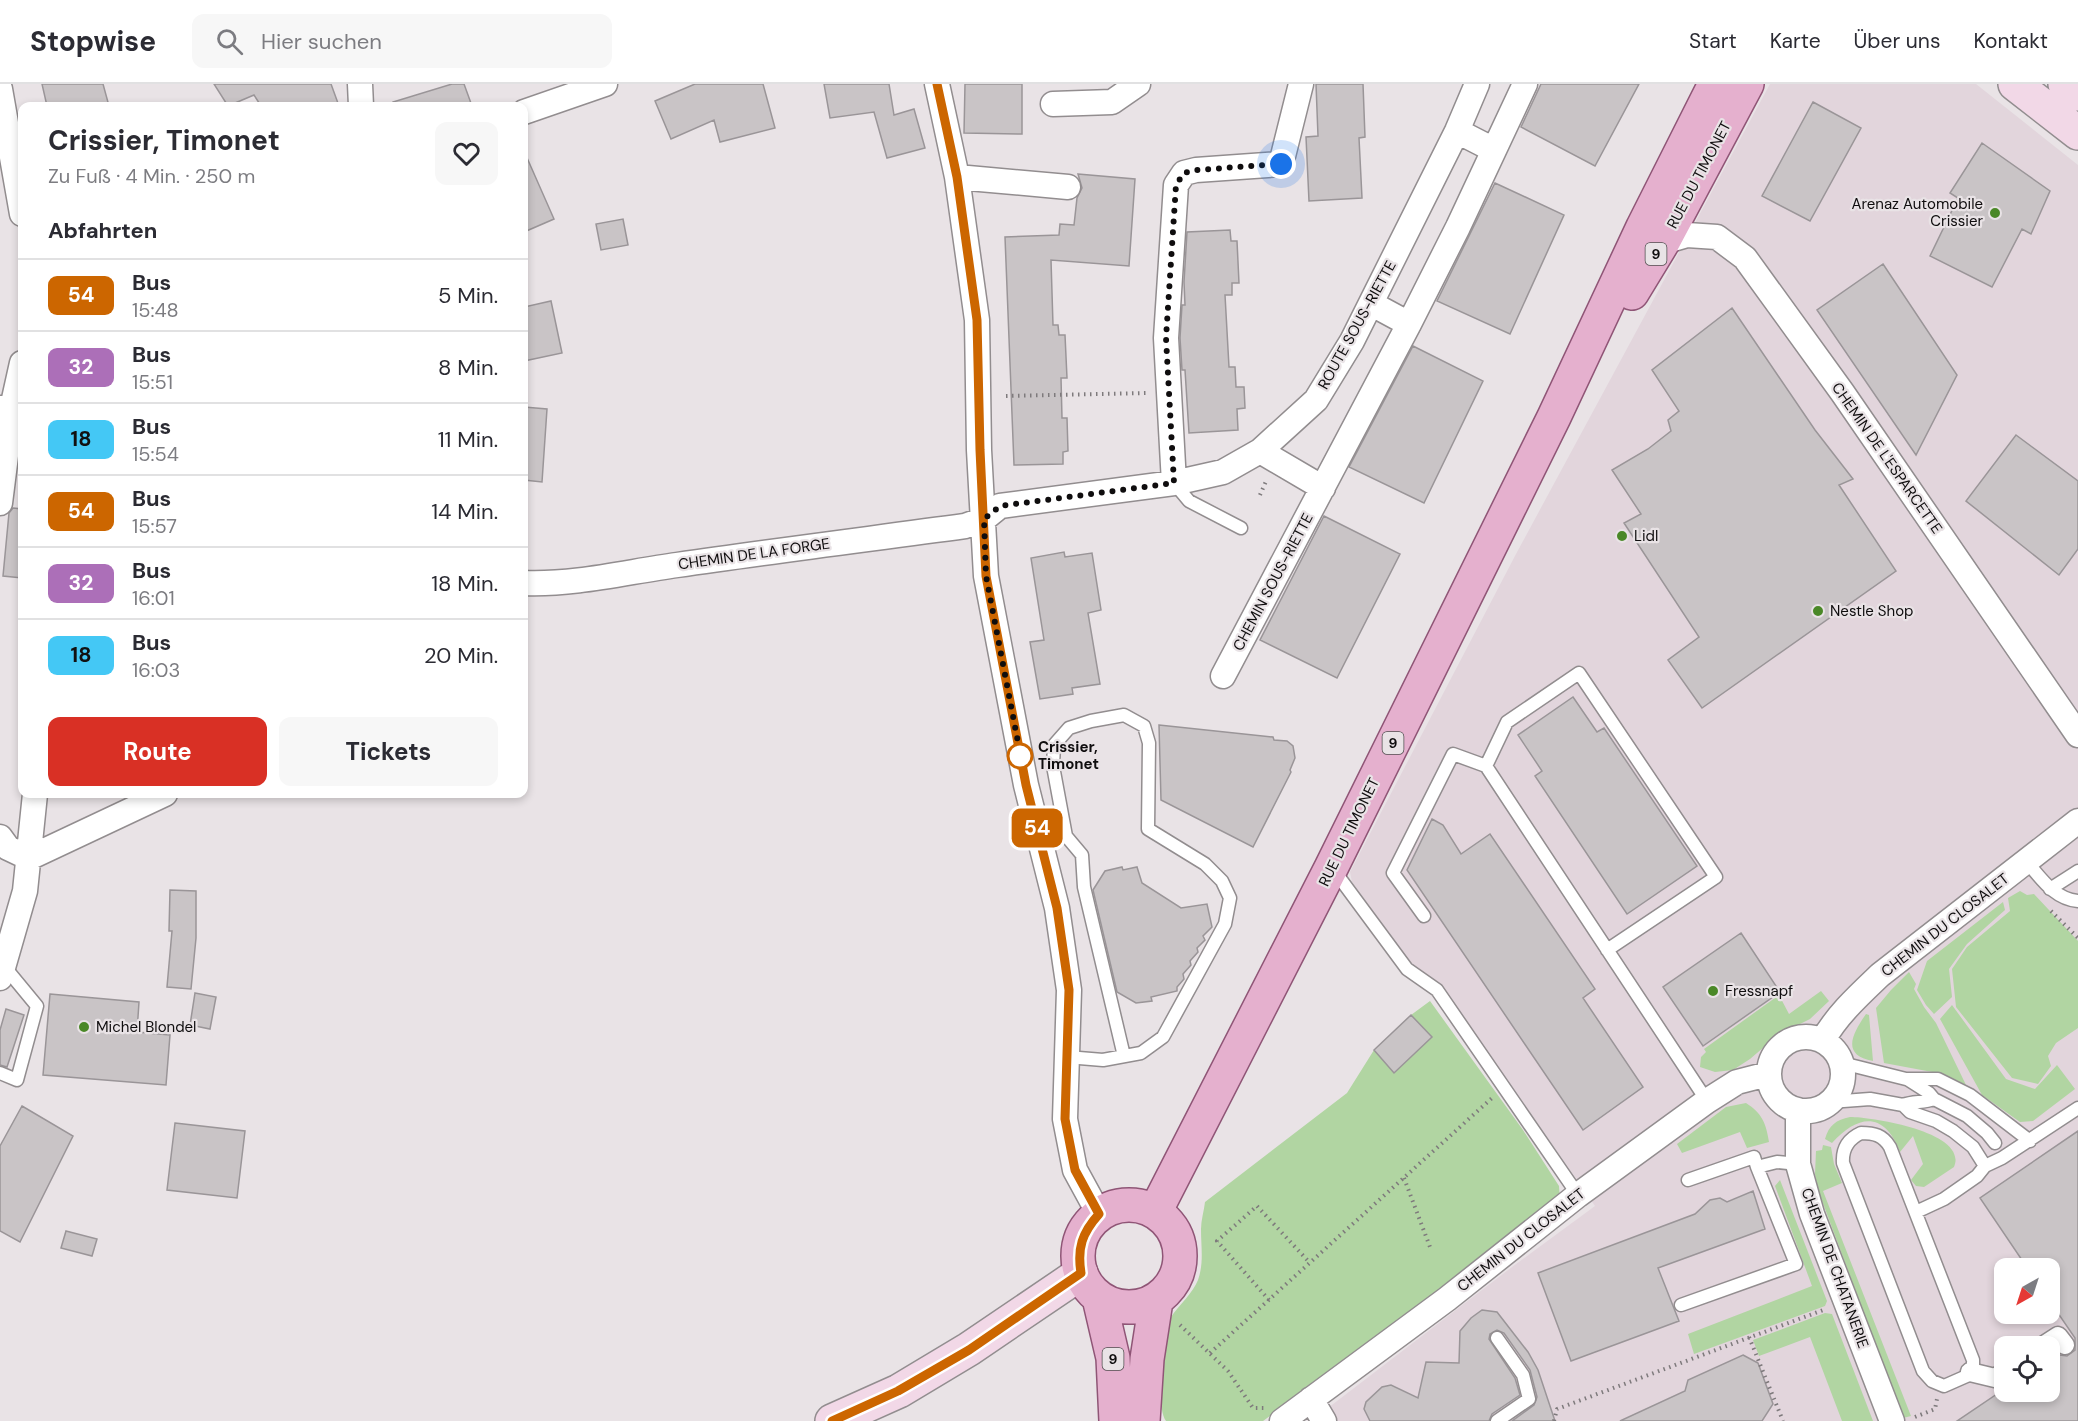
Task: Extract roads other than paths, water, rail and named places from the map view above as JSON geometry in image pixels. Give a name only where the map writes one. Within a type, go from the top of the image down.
[{"type":"main road","name":"RUE DU TIMONET","points":[[1155,1212],[1331,868],[1554,417],[1643,227],[1715,84]]},
{"type":"main road","name":"RUE DU TIMONET","points":[[1554,417],[1663,243],[1747,84]]},
{"type":"main road","points":[[2015,84],[2078,133]]},
{"type":"main road","points":[[2065,84],[2078,94]]},
{"type":"main road","points":[[832,1421],[898,1391],[1090,1285],[1113,1305],[1127,1308],[1142,1306],[1166,1311],[1169,1289],[1178,1274],[1181,1256],[1178,1239],[1169,1223],[1155,1212],[1142,1206],[1127,1205],[1099,1214]]},
{"type":"main road","name":"9","points":[[1099,1214],[1088,1226],[1080,1241],[1078,1257],[1090,1285],[1113,1358],[1116,1421]]},
{"type":"main road","name":"9","points":[[1143,1421],[1147,1359],[1166,1311]]},
{"type":"street","points":[[360,84],[361,102]]},
{"type":"street","points":[[528,110],[605,84]]},
{"type":"street","points":[[937,84],[957,177],[977,320],[986,576],[1026,785],[1057,908],[1069,990],[1065,1119],[1075,1170],[1099,1214]]},
{"type":"street","points":[[1053,104],[1112,102],[1138,84]]},
{"type":"street","points":[[1174,483],[1166,338],[1176,185],[1184,173],[1196,170],[1281,164],[1301,84]]},
{"type":"street","name":"ROUTE SOUS-RIETTE","points":[[984,519],[1000,506],[1174,483],[1223,472],[1260,451],[1316,400],[1352,341],[1458,131],[1477,84]]},
{"type":"street","name":"CHEMIN SOUS-RIETTE","points":[[1223,676],[1409,324],[1525,84]]},
{"type":"street","points":[[0,89],[8,183],[18,205]]},
{"type":"street","points":[[1458,131],[1494,150]]},
{"type":"street","points":[[957,177],[1068,187]]},
{"type":"street","name":"CHEMIN DE L'ESPARCETTE","points":[[1663,243],[1687,235],[1717,237],[1745,258],[1842,392],[2078,735]]},
{"type":"street","points":[[1372,303],[1409,324]]},
{"type":"street","points":[[0,503],[6,408],[18,374]]},
{"type":"street","points":[[1260,451],[1323,488]]},
{"type":"street","name":"CHEMIN DE LA FORGE","points":[[528,583],[583,580],[688,563],[965,526],[984,519]]},
{"type":"street","points":[[2,972],[26,891],[35,798]]},
{"type":"street","points":[[29,858],[156,798]]},
{"type":"street","name":"CHEMIN DU CLOSALET","points":[[1823,1040],[1828,1030],[1852,1001],[1880,975],[2078,821]]},
{"type":"street","points":[[0,837],[8,848],[29,858]]},
{"type":"street","points":[[1804,1037],[1823,1040],[1837,1054],[1842,1063],[1842,1084],[1830,1102],[1809,1111],[1788,1107],[1774,1093],[1768,1074],[1773,1056],[1786,1042],[1804,1037]]},
{"type":"street","name":"CHEMIN DU CLOSALET","points":[[1277,1418],[1311,1399],[1447,1299],[1578,1195],[1707,1101],[1737,1082],[1768,1074]]},
{"type":"street","name":"CHEMIN DE CHATANERIE","points":[[1798,1110],[1798,1164],[1812,1214],[1892,1421]]},
{"type":"street","points":[[2060,1339],[2065,1345]]},
{"type":"street","points":[[1970,1372],[1994,1378]]},
{"type":"street","points":[[1311,1399],[1324,1421]]},
{"type":"lane","points":[[1174,483],[1189,501],[1241,528]]},
{"type":"lane","points":[[1486,766],[1507,722],[1579,673],[1716,877],[1607,950]]},
{"type":"lane","points":[[1067,1057],[1103,1060],[1141,1053],[1163,1037],[1225,924],[1230,898],[1222,881],[1205,864],[1148,829],[1149,743],[1144,726],[1124,715],[1069,728],[1054,745],[1053,766],[1066,836],[1082,855],[1084,887],[1124,1056]]},
{"type":"lane","points":[[1424,916],[1393,873],[1453,754],[1486,766],[1707,1101]]},
{"type":"lane","points":[[1041,843],[1066,836]]},
{"type":"lane","points":[[2026,861],[2050,889],[2070,901],[2078,902]]},
{"type":"lane","points":[[1331,868],[1407,969],[1437,990],[1578,1195]]},
{"type":"lane","points":[[2050,889],[2078,871]]},
{"type":"lane","points":[[0,1073],[17,1080],[37,1006],[2,972]]},
{"type":"lane","points":[[1842,1063],[1906,1079],[1938,1079],[1970,1095],[2030,1141]]},
{"type":"lane","points":[[1906,1079],[1929,1093],[1934,1099],[1967,1116],[1995,1143]]},
{"type":"lane","points":[[1830,1102],[1870,1100],[1903,1105],[1913,1101],[1923,1103],[1934,1099]]},
{"type":"lane","points":[[1903,1105],[1910,1112],[1936,1121],[1953,1131],[1973,1147],[1985,1166]]},
{"type":"lane","points":[[1916,1212],[1944,1199],[1977,1176],[1985,1166],[2030,1141],[2078,1108]]},
{"type":"lane","points":[[1861,1133],[1872,1133],[1886,1141],[1916,1212],[1973,1360],[1969,1375],[1944,1386],[1932,1381],[1923,1371],[1843,1163],[1844,1149],[1851,1137],[1861,1133]]},
{"type":"lane","points":[[1682,1305],[1796,1264],[1754,1157],[1688,1180]]},
{"type":"lane","points":[[1757,1167],[1777,1162],[1798,1164]]},
{"type":"lane","points":[[1497,1338],[1524,1375],[1529,1399],[1497,1421]]},
{"type":"place","name":"Arenaz Automobile Crissier","points":[[1995,213]]},
{"type":"place","name":"Lidl","points":[[1622,536]]},
{"type":"place","name":"Nestle Shop","points":[[1818,611]]},
{"type":"place","name":"Crissier, Timonet","points":[[1020,756]]},
{"type":"place","name":"Fressnapf","points":[[1713,991]]},
{"type":"place","name":"Michel Blondel","points":[[84,1027]]}]
